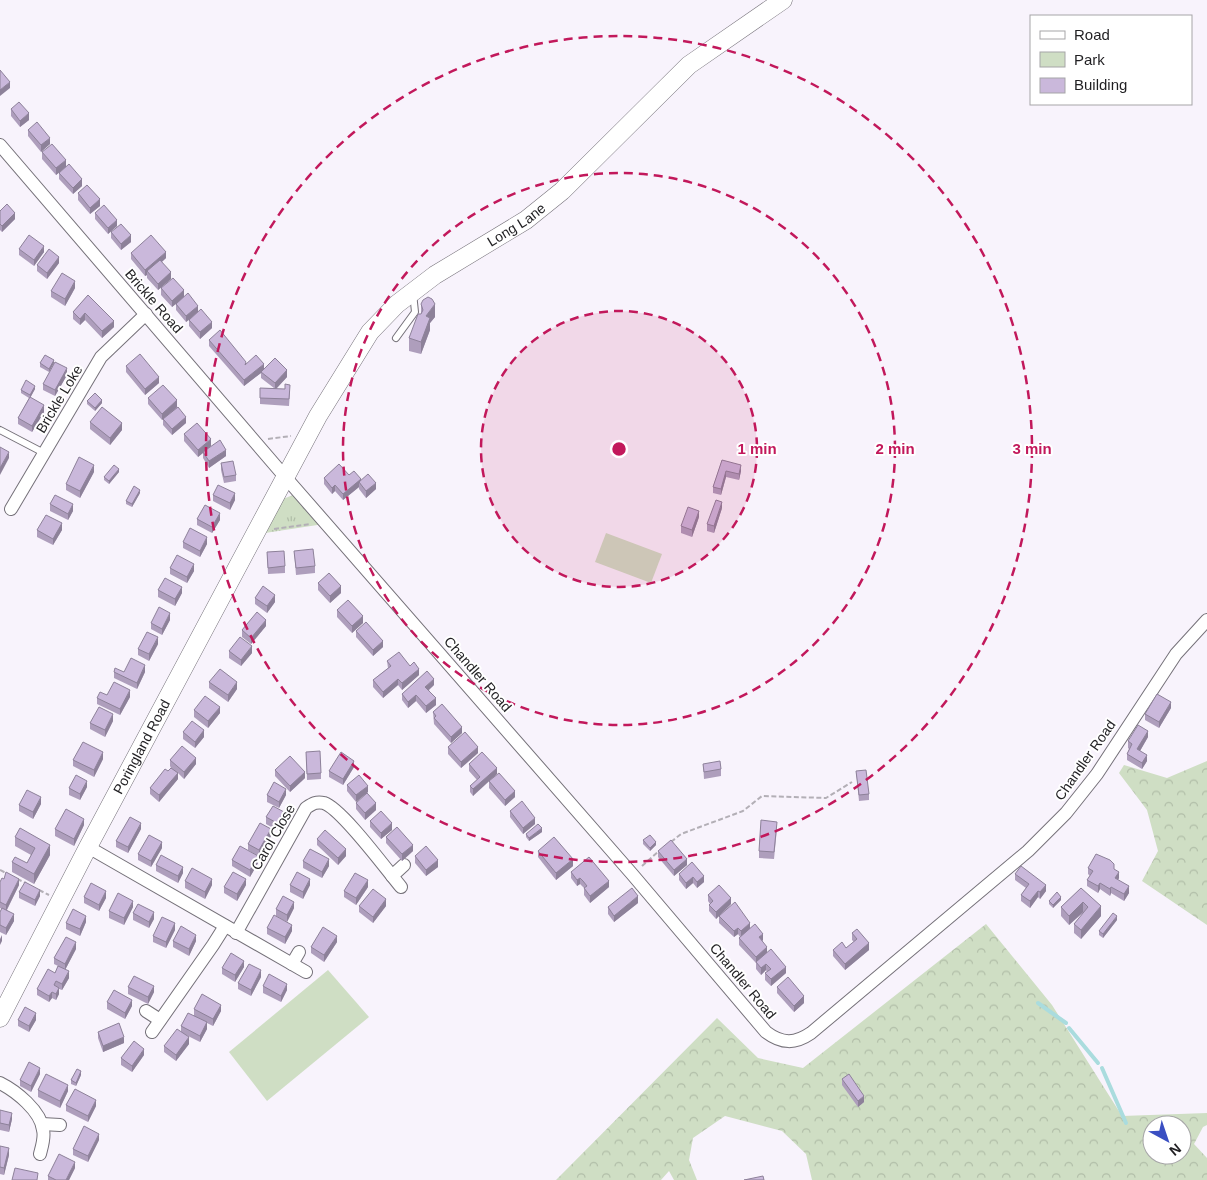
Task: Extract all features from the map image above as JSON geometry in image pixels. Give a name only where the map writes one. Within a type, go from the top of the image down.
[{"type":"street","name":"Long Lane","points":[[286,477],[308,434],[370,332],[413,291],[435,275],[526,220],[562,191],[689,65],[783,0]]},
{"type":"street","name":"Brickle Road","points":[[0,145],[286,477]]},
{"type":"street","name":"Brickle Loke","points":[[11,509],[101,357],[146,314]]},
{"type":"street","name":"Chandler Road","points":[[286,477],[632,874],[766,1032],[782,1041],[801,1040],[1000,875],[1066,813],[1097,774],[1176,654],[1207,620]]},
{"type":"street","name":"Poringland Road","points":[[0,1018],[88,847],[286,477]]},
{"type":"street","name":"Carol Close","points":[[152,1032],[214,946],[230,929],[306,808],[312,803],[321,802],[336,811],[401,887]]},
{"type":"street","points":[[88,847],[306,972]]},
{"type":"street","points":[[392,876],[404,865]]},
{"type":"street","points":[[292,964],[299,952]]},
{"type":"street","points":[[146,1011],[160,1020]]},
{"type":"street","points":[[0,1083],[33,1110],[42,1124],[43,1141],[40,1154]]},
{"type":"street","points":[[42,1124],[60,1125]]},
{"type":"lane","points":[[396,338],[415,312],[416,304],[413,291]]},
{"type":"lane","points":[[0,430],[44,453]]},
{"type":"path","points":[[254,441],[308,434]]},
{"type":"path","points":[[256,532],[326,522]]},
{"type":"path","points":[[668,845],[681,834],[744,811],[762,796],[826,798],[852,782]]},
{"type":"path","points":[[632,874],[661,850]]},
{"type":"path","points":[[0,870],[8,874]]},
{"type":"path","points":[[17,878],[60,900]]},
{"type":"green space","points":[[293,495],[324,524],[265,533],[283,499]]},
{"type":"green space","points":[[606,533],[662,554],[651,583],[595,562]]},
{"type":"green space","points":[[1207,761],[1207,925],[1142,881],[1158,851],[1147,810],[1119,773],[1124,765],[1167,778]]},
{"type":"green space","points":[[986,924],[1052,1005],[1122,1116],[1142,1115],[1142,1165],[1192,1165],[1192,1115],[1150,1115],[1207,1113],[1207,1125],[1203,1127],[1194,1144],[1207,1158],[1207,1180],[812,1180],[806,1154],[782,1131],[725,1116],[693,1138],[689,1160],[697,1180],[674,1180],[669,1171],[661,1180],[556,1180],[717,1018],[758,1058],[803,1068]]},
{"type":"green space","points":[[328,970],[369,1017],[267,1101],[229,1052]]},
{"type":"building","points":[[0,70],[10,82],[0,90]]},
{"type":"building","points":[[19,102],[29,113],[20,121],[11,109]]},
{"type":"building","points":[[37,122],[50,138],[41,145],[28,130]]},
{"type":"building","points":[[52,144],[66,160],[56,168],[42,152]]},
{"type":"building","points":[[69,164],[82,179],[73,188],[59,173]]},
{"type":"building","points":[[87,185],[100,199],[90,208],[78,193]]},
{"type":"building","points":[[7,204],[15,213],[2,226],[0,224],[0,211]]},
{"type":"building","points":[[104,205],[117,220],[108,228],[95,213]]},
{"type":"building","points":[[121,224],[131,235],[121,244],[111,232]]},
{"type":"building","points":[[29,235],[44,246],[34,260],[19,249]]},
{"type":"building","points":[[151,235],[166,252],[145,270],[131,253]]},
{"type":"building","points":[[49,249],[59,257],[47,273],[37,265]]},
{"type":"building","points":[[160,260],[171,272],[158,284],[147,271]]},
{"type":"building","points":[[62,273],[75,281],[65,299],[51,291]]},
{"type":"building","points":[[173,278],[184,290],[172,301],[161,288]]},
{"type":"building","points":[[188,293],[198,306],[186,316],[176,304]]},
{"type":"building","points":[[88,295],[114,321],[102,331],[85,313],[80,319],[73,312]]},
{"type":"building","points":[[428,297],[435,304],[426,316],[430,318],[421,342],[409,338],[418,314],[421,314],[423,310],[421,304]]},
{"type":"building","points":[[201,309],[212,322],[200,332],[189,320]]},
{"type":"building","points":[[220,330],[246,362],[245,365],[256,355],[264,364],[244,380],[209,340]]},
{"type":"building","points":[[140,354],[159,377],[145,389],[126,366]]},
{"type":"building","points":[[45,355],[54,360],[49,369],[40,363]]},
{"type":"building","points":[[275,358],[287,370],[275,383],[261,372]]},
{"type":"building","points":[[55,362],[67,368],[55,390],[43,384]]},
{"type":"building","points":[[26,380],[35,386],[30,395],[21,390]]},
{"type":"building","points":[[285,384],[290,385],[289,399],[260,398],[260,388],[285,389]]},
{"type":"building","points":[[163,385],[177,400],[162,414],[148,398]]},
{"type":"building","points":[[95,393],[102,400],[95,408],[87,401]]},
{"type":"building","points":[[30,397],[44,405],[32,426],[18,418]]},
{"type":"building","points":[[102,407],[122,423],[110,438],[90,422]]},
{"type":"building","points":[[178,407],[186,417],[172,429],[163,419]]},
{"type":"building","points":[[197,423],[211,439],[198,450],[184,434]]},
{"type":"building","points":[[220,440],[226,450],[209,461],[203,452]]},
{"type":"building","points":[[0,447],[9,452],[0,468]]},
{"type":"building","points":[[79,457],[94,465],[80,491],[66,484]]},
{"type":"building","points":[[722,460],[741,465],[739,474],[726,471],[721,489],[713,487]]},
{"type":"building","points":[[233,461],[236,475],[224,477],[221,463]]},
{"type":"building","points":[[339,464],[349,475],[354,471],[361,479],[343,494],[335,485],[332,488],[324,478]]},
{"type":"building","points":[[114,465],[119,469],[109,481],[104,477]]},
{"type":"building","points":[[368,474],[376,483],[366,491],[359,482]]},
{"type":"building","points":[[218,485],[235,493],[230,503],[213,495]]},
{"type":"building","points":[[134,486],[140,490],[132,504],[126,501]]},
{"type":"building","points":[[55,495],[73,504],[68,514],[50,504]]},
{"type":"building","points":[[716,500],[722,502],[714,526],[707,524]]},
{"type":"building","points":[[205,505],[220,513],[212,527],[197,519]]},
{"type":"building","points":[[688,507],[699,511],[692,530],[681,526]]},
{"type":"building","points":[[46,515],[62,523],[53,539],[37,530]]},
{"type":"building","points":[[190,528],[207,537],[200,551],[183,542]]},
{"type":"building","points":[[313,549],[315,566],[296,568],[294,551]]},
{"type":"building","points":[[284,551],[285,566],[268,568],[267,552]]},
{"type":"building","points":[[177,555],[194,564],[187,577],[170,568]]},
{"type":"building","points":[[329,573],[341,586],[330,596],[318,583]]},
{"type":"building","points":[[165,578],[182,587],[175,599],[158,590]]},
{"type":"building","points":[[263,586],[275,595],[267,606],[255,598]]},
{"type":"building","points":[[348,600],[363,616],[352,626],[337,610]]},
{"type":"building","points":[[159,607],[170,613],[162,629],[151,623]]},
{"type":"building","points":[[257,612],[266,620],[251,638],[242,630]]},
{"type":"building","points":[[366,622],[383,641],[373,650],[356,631]]},
{"type":"building","points":[[147,632],[158,637],[149,654],[138,649]]},
{"type":"building","points":[[240,637],[252,646],[241,660],[229,651]]},
{"type":"building","points":[[399,652],[410,666],[414,662],[419,669],[402,683],[398,679],[383,692],[373,680],[391,666],[387,661]]},
{"type":"building","points":[[131,658],[145,665],[137,683],[114,672],[115,668],[124,672]]},
{"type":"building","points":[[220,669],[237,682],[228,695],[209,682]]},
{"type":"building","points":[[427,671],[434,679],[425,687],[436,698],[426,706],[416,695],[408,702],[402,694]]},
{"type":"building","points":[[114,682],[130,690],[120,709],[97,698],[100,692],[107,695]]},
{"type":"building","points":[[1157,694],[1171,702],[1159,722],[1145,714]]},
{"type":"building","points":[[205,696],[220,707],[208,721],[194,710]]},
{"type":"building","points":[[442,704],[462,727],[451,737],[434,718],[436,716],[433,712]]},
{"type":"building","points":[[99,707],[113,714],[105,730],[90,723]]},
{"type":"building","points":[[192,721],[204,730],[195,742],[183,732]]},
{"type":"building","points":[[1138,725],[1148,731],[1137,749],[1147,755],[1142,763],[1127,754],[1132,744],[1128,741]]},
{"type":"building","points":[[465,732],[478,747],[461,762],[448,747]]},
{"type":"building","points":[[83,742],[103,752],[94,770],[73,760]]},
{"type":"building","points":[[182,746],[196,758],[184,772],[170,760]]},
{"type":"building","points":[[320,751],[321,773],[307,774],[306,752]]},
{"type":"building","points":[[341,752],[354,761],[343,779],[329,771]]},
{"type":"building","points":[[482,752],[497,768],[473,789],[470,786],[480,777],[469,764]]},
{"type":"building","points":[[290,756],[305,772],[290,786],[275,770]]},
{"type":"building","points":[[720,761],[721,769],[704,772],[703,764]]},
{"type":"building","points":[[171,768],[178,773],[159,795],[150,788],[165,769],[168,771]]},
{"type":"building","points":[[866,770],[869,794],[859,795],[856,771]]},
{"type":"building","points":[[499,773],[515,791],[505,800],[489,781]]},
{"type":"building","points":[[76,775],[87,781],[80,794],[69,788]]},
{"type":"building","points":[[359,775],[368,786],[356,795],[347,785]]},
{"type":"building","points":[[274,782],[286,789],[279,802],[267,795]]},
{"type":"building","points":[[27,790],[41,797],[33,812],[19,805]]},
{"type":"building","points":[[367,793],[376,803],[365,813],[356,803]]},
{"type":"building","points":[[522,801],[535,818],[523,828],[510,811]]},
{"type":"building","points":[[273,806],[284,812],[277,823],[266,817]]},
{"type":"building","points":[[66,809],[84,819],[74,839],[55,829]]},
{"type":"building","points":[[381,811],[392,823],[381,833],[370,821]]},
{"type":"building","points":[[130,817],[141,823],[128,847],[116,841]]},
{"type":"building","points":[[761,820],[777,822],[774,852],[759,851]]},
{"type":"building","points":[[260,823],[271,829],[259,850],[248,844]]},
{"type":"building","points":[[538,824],[542,828],[529,838],[526,834]]},
{"type":"building","points":[[397,827],[413,845],[402,854],[386,837]]},
{"type":"building","points":[[20,828],[50,845],[34,874],[12,862],[15,857],[27,863],[35,848],[15,837]]},
{"type":"building","points":[[325,830],[346,849],[338,858],[317,839]]},
{"type":"building","points":[[149,835],[162,842],[151,861],[138,854]]},
{"type":"building","points":[[650,835],[656,842],[650,848],[643,840]]},
{"type":"building","points":[[554,837],[573,859],[556,873],[538,851]]},
{"type":"building","points":[[671,840],[687,859],[674,870],[658,851]]},
{"type":"building","points":[[240,846],[258,856],[250,870],[232,860]]},
{"type":"building","points":[[426,846],[438,860],[426,870],[415,856]]},
{"type":"building","points":[[310,849],[329,859],[322,872],[303,861]]},
{"type":"building","points":[[1096,854],[1110,860],[1114,864],[1114,869],[1119,872],[1115,878],[1129,886],[1124,894],[1111,887],[1110,889],[1100,883],[1098,886],[1087,880],[1093,871],[1088,868]]},
{"type":"building","points":[[161,855],[183,867],[178,876],[156,865]]},
{"type":"building","points":[[589,857],[609,881],[590,896],[584,888],[587,886],[580,878],[577,880],[571,872]]},
{"type":"building","points":[[692,862],[704,876],[697,882],[693,877],[686,883],[679,874]]},
{"type":"building","points":[[1021,866],[1046,885],[1030,901],[1021,895],[1029,884],[1015,874]]},
{"type":"building","points":[[192,868],[212,879],[205,892],[185,881]]},
{"type":"building","points":[[6,872],[19,879],[6,905],[0,902],[0,882],[2,878],[4,879]]},
{"type":"building","points":[[233,872],[246,879],[237,894],[224,887]]},
{"type":"building","points":[[297,872],[310,879],[303,892],[290,885]]},
{"type":"building","points":[[355,873],[368,880],[356,898],[344,891]]},
{"type":"building","points":[[25,882],[40,890],[35,900],[19,892]]},
{"type":"building","points":[[91,883],[106,891],[99,905],[84,897]]},
{"type":"building","points":[[719,885],[731,898],[716,912],[709,905],[713,901],[708,895]]},
{"type":"building","points":[[632,888],[638,896],[614,916],[608,907]]},
{"type":"building","points":[[1081,888],[1101,906],[1081,930],[1074,924],[1088,907],[1083,902],[1069,916],[1061,907]]},
{"type":"building","points":[[373,889],[386,899],[373,917],[359,906]]},
{"type":"building","points":[[1057,892],[1061,897],[1053,905],[1049,901]]},
{"type":"building","points":[[118,893],[133,901],[124,918],[109,911]]},
{"type":"building","points":[[283,896],[294,902],[287,915],[276,909]]},
{"type":"building","points":[[735,902],[750,923],[741,931],[738,928],[734,931],[719,916]]},
{"type":"building","points":[[138,904],[154,912],[149,922],[133,913]]},
{"type":"building","points":[[2,908],[14,914],[6,928],[0,925],[0,912]]},
{"type":"building","points":[[73,909],[86,916],[80,929],[66,923]]},
{"type":"building","points":[[1113,913],[1117,916],[1103,934],[1099,931]]},
{"type":"building","points":[[274,915],[292,925],[285,937],[267,928]]},
{"type":"building","points":[[162,917],[175,923],[166,942],[153,936]]},
{"type":"building","points":[[755,924],[763,934],[759,937],[767,947],[756,957],[739,938]]},
{"type":"building","points":[[181,926],[196,935],[189,949],[173,941]]},
{"type":"building","points":[[323,927],[337,936],[324,955],[311,947]]},
{"type":"building","points":[[857,929],[869,943],[845,964],[833,950],[842,942],[846,948],[857,939],[852,933]]},
{"type":"building","points":[[66,937],[76,942],[65,964],[54,958]]},
{"type":"building","points":[[771,949],[786,967],[771,979],[765,973],[771,969],[766,964],[761,968],[756,962]]},
{"type":"building","points":[[231,953],[244,961],[235,975],[222,968]]},
{"type":"building","points":[[249,964],[261,970],[251,990],[238,983]]},
{"type":"building","points":[[58,966],[69,971],[62,984],[56,981],[54,985],[59,988],[56,994],[52,992],[49,996],[37,989],[48,969],[55,973]]},
{"type":"building","points":[[269,974],[287,984],[281,996],[263,986]]},
{"type":"building","points":[[134,976],[154,986],[148,997],[128,987]]},
{"type":"building","points":[[788,977],[804,996],[794,1006],[777,987]]},
{"type":"building","points":[[114,990],[132,1000],[125,1013],[107,1002]]},
{"type":"building","points":[[202,994],[221,1005],[213,1019],[194,1009]]},
{"type":"building","points":[[25,1007],[36,1013],[29,1026],[18,1020]]},
{"type":"building","points":[[188,1013],[207,1022],[200,1036],[181,1026]]},
{"type":"building","points":[[119,1023],[124,1037],[103,1046],[98,1032]]},
{"type":"building","points":[[177,1029],[189,1037],[176,1055],[164,1046]]},
{"type":"building","points":[[134,1041],[144,1049],[132,1066],[121,1058]]},
{"type":"building","points":[[29,1062],[40,1068],[31,1086],[20,1080]]},
{"type":"building","points":[[77,1069],[81,1071],[76,1083],[71,1080]]},
{"type":"building","points":[[46,1074],[68,1085],[60,1101],[38,1090]]},
{"type":"building","points":[[849,1074],[864,1096],[858,1101],[842,1079]]},
{"type":"building","points":[[75,1089],[96,1100],[88,1116],[66,1105]]},
{"type":"building","points":[[0,1110],[12,1113],[9,1125],[0,1123]]},
{"type":"building","points":[[84,1126],[99,1134],[88,1156],[73,1149]]},
{"type":"building","points":[[0,1146],[9,1148],[4,1168],[0,1167]]},
{"type":"building","points":[[59,1154],[75,1162],[66,1180],[56,1180],[48,1176]]},
{"type":"building","points":[[15,1168],[38,1173],[37,1180],[12,1180]]},
{"type":"building","points":[[763,1176],[764,1180],[744,1180]]},
{"type":"waterway","points":[[1038,1003],[1066,1023]]},
{"type":"waterway","points":[[1069,1028],[1098,1063]]},
{"type":"waterway","points":[[1102,1068],[1126,1123]]}]
